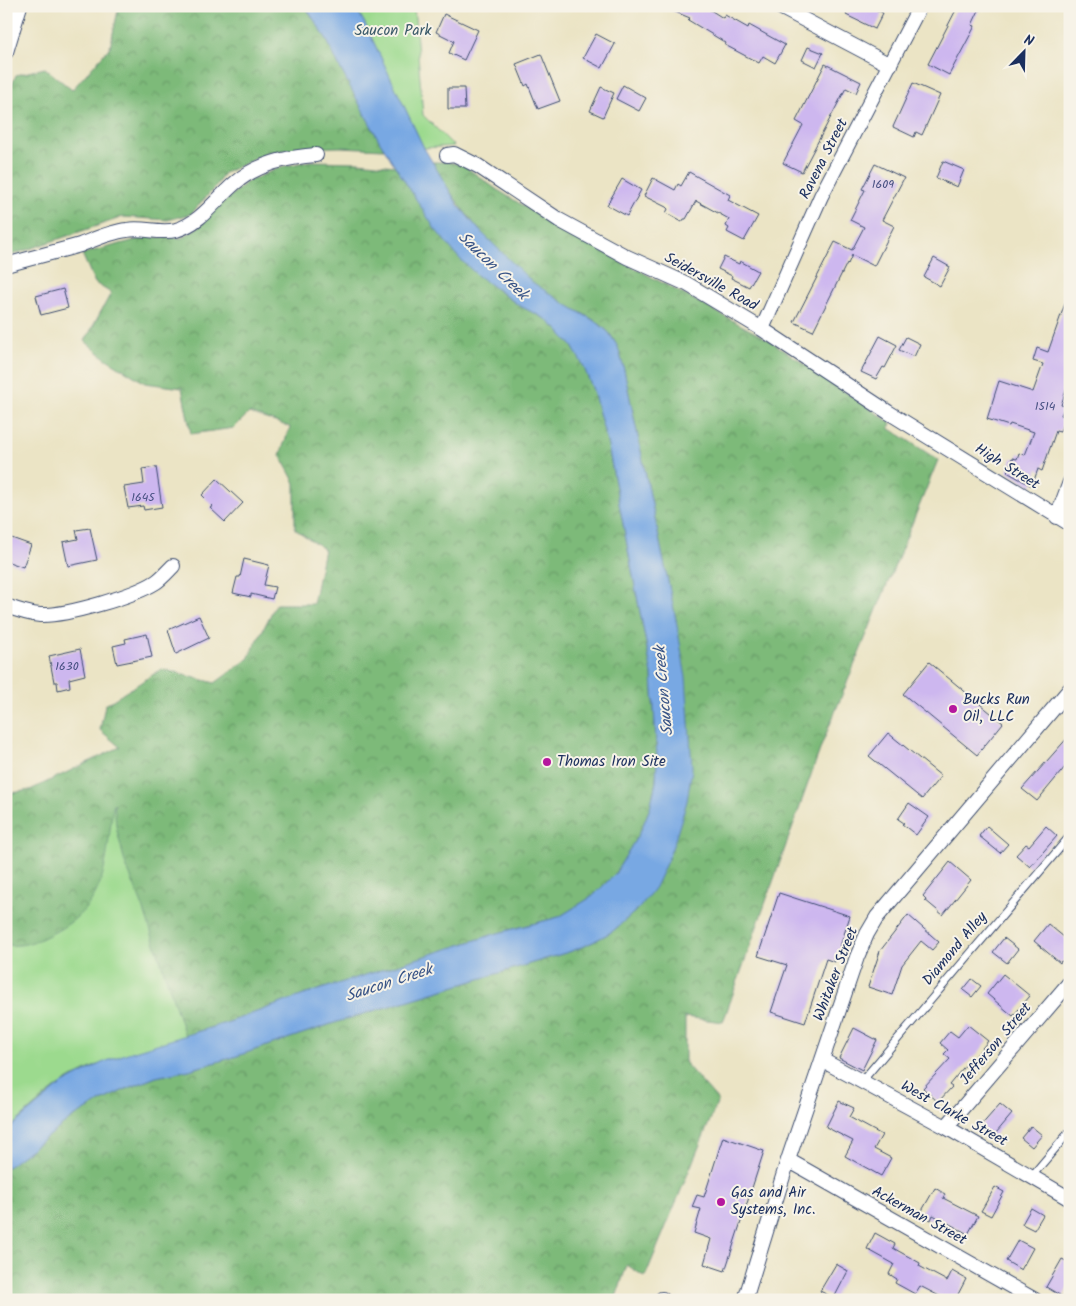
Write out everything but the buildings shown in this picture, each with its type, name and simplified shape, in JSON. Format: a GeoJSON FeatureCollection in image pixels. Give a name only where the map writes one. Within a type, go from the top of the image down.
{"type":"FeatureCollection","features":[{"type":"Feature","properties":{"kind":"street"},"geometry":{"type":"LineString","coordinates":[[6,52],[20,6]]}},
{"type":"Feature","properties":{"kind":"street"},"geometry":{"type":"LineString","coordinates":[[778,6],[890,65]]}},
{"type":"Feature","properties":{"kind":"street","name":"Ravena Street"},"geometry":{"type":"LineString","coordinates":[[762,329],[822,196],[920,6]]}},
{"type":"Feature","properties":{"kind":"street","name":"Seidersville Road"},"geometry":{"type":"LineString","coordinates":[[447,155],[454,154],[478,166],[559,220],[627,257],[687,284],[762,329],[953,452]]}},
{"type":"Feature","properties":{"kind":"street"},"geometry":{"type":"LineString","coordinates":[[6,265],[130,229],[147,231],[175,230],[196,220],[236,182],[255,170],[296,156],[316,155]]}},
{"type":"Feature","properties":{"kind":"street","name":"High Street"},"geometry":{"type":"LineString","coordinates":[[953,452],[1070,524]]}},
{"type":"Feature","properties":{"kind":"street"},"geometry":{"type":"LineString","coordinates":[[1057,517],[1070,482]]}},
{"type":"Feature","properties":{"kind":"street"},"geometry":{"type":"LineString","coordinates":[[6,606],[26,613],[41,615],[73,611],[141,590],[157,581],[173,566]]}},
{"type":"Feature","properties":{"kind":"street","name":"Whitaker Street"},"geometry":{"type":"LineString","coordinates":[[745,1300],[788,1160],[857,957],[867,934],[877,917],[1070,689]]}},
{"type":"Feature","properties":{"kind":"street","name":"Jefferson Street"},"geometry":{"type":"LineString","coordinates":[[946,1127],[1070,982]]}},
{"type":"Feature","properties":{"kind":"street","name":"West Clarke Street"},"geometry":{"type":"LineString","coordinates":[[822,1060],[946,1127],[1070,1199]]}},
{"type":"Feature","properties":{"kind":"street","name":"Ackerman Street"},"geometry":{"type":"LineString","coordinates":[[788,1160],[1035,1300]]}},
{"type":"Feature","properties":{"kind":"lane","name":"Diamond Alley"},"geometry":{"type":"LineString","coordinates":[[862,1081],[1070,836]]}},
{"type":"Feature","properties":{"kind":"lane"},"geometry":{"type":"LineString","coordinates":[[1031,1177],[1070,1130]]}},
{"type":"Feature","properties":{"kind":"green space"},"geometry":{"type":"Polygon","coordinates":[[[119,6],[305,6],[326,38],[384,149],[302,148],[270,152],[224,173],[216,186],[191,214],[168,220],[123,217],[6,257],[6,99],[16,75],[45,68],[72,90],[110,47],[119,6]]]}},
{"type":"Feature","properties":{"kind":"green space","name":"Saucon Park"},"geometry":{"type":"Polygon","coordinates":[[[355,6],[414,6],[423,115],[454,146],[424,148],[355,6]]]}},
{"type":"Feature","properties":{"kind":"green space"},"geometry":{"type":"Polygon","coordinates":[[[310,161],[358,162],[395,166],[459,258],[497,290],[520,306],[546,319],[572,346],[583,364],[593,390],[608,446],[652,674],[657,757],[656,782],[650,808],[641,830],[615,874],[593,896],[559,917],[498,933],[315,991],[229,1022],[128,1053],[61,1085],[6,1131],[6,794],[30,790],[120,747],[100,730],[105,705],[162,669],[215,683],[248,659],[276,604],[313,604],[324,549],[295,529],[295,483],[280,455],[290,427],[249,413],[234,428],[191,434],[182,388],[145,383],[105,358],[85,341],[111,293],[95,283],[82,254],[147,237],[182,238],[201,225],[221,204],[247,182],[281,167],[310,161]]]}},
{"type":"Feature","properties":{"kind":"green space"},"geometry":{"type":"Polygon","coordinates":[[[432,162],[463,165],[496,189],[558,227],[769,340],[891,423],[889,428],[938,460],[822,744],[723,1022],[685,1017],[685,1063],[718,1101],[645,1277],[627,1265],[615,1300],[6,1300],[6,1168],[72,1118],[101,1101],[156,1077],[234,1057],[340,1021],[572,951],[613,931],[640,907],[676,620],[622,361],[615,342],[606,329],[596,321],[535,285],[502,255],[464,211],[432,162]]]}},
{"type":"Feature","properties":{"kind":"green space"},"geometry":{"type":"Polygon","coordinates":[[[114,803],[116,826],[125,863],[143,907],[185,1036],[120,1056],[89,1069],[45,1096],[6,1131],[6,945],[31,943],[42,939],[72,921],[86,908],[96,893],[102,877],[114,803]]]}},
{"type":"Feature","properties":{"kind":"water","name":"Saucon Creek"},"geometry":{"type":"Polygon","coordinates":[[[305,6],[355,6],[424,148],[458,205],[479,230],[532,282],[598,323],[609,333],[618,347],[676,620],[686,678],[692,768],[687,801],[668,859],[655,887],[640,907],[613,931],[593,942],[572,951],[340,1021],[234,1057],[156,1077],[101,1101],[72,1118],[6,1168],[6,1131],[61,1085],[102,1063],[128,1053],[229,1022],[315,991],[498,933],[559,917],[593,896],[615,874],[641,830],[650,808],[656,782],[657,757],[652,674],[608,446],[593,390],[583,365],[572,346],[546,319],[520,306],[477,275],[459,258],[435,229],[380,142],[326,38],[305,6]]]}},
{"type":"Feature","properties":{"kind":"place","name":"Bucks Run Oil, LLC"},"geometry":{"type":"Point","coordinates":[953,709]}},
{"type":"Feature","properties":{"kind":"place","name":"Thomas Iron Site"},"geometry":{"type":"Point","coordinates":[547,762]}},
{"type":"Feature","properties":{"kind":"place","name":"Gas and Air Systems, Inc."},"geometry":{"type":"Point","coordinates":[721,1202]}}]}
